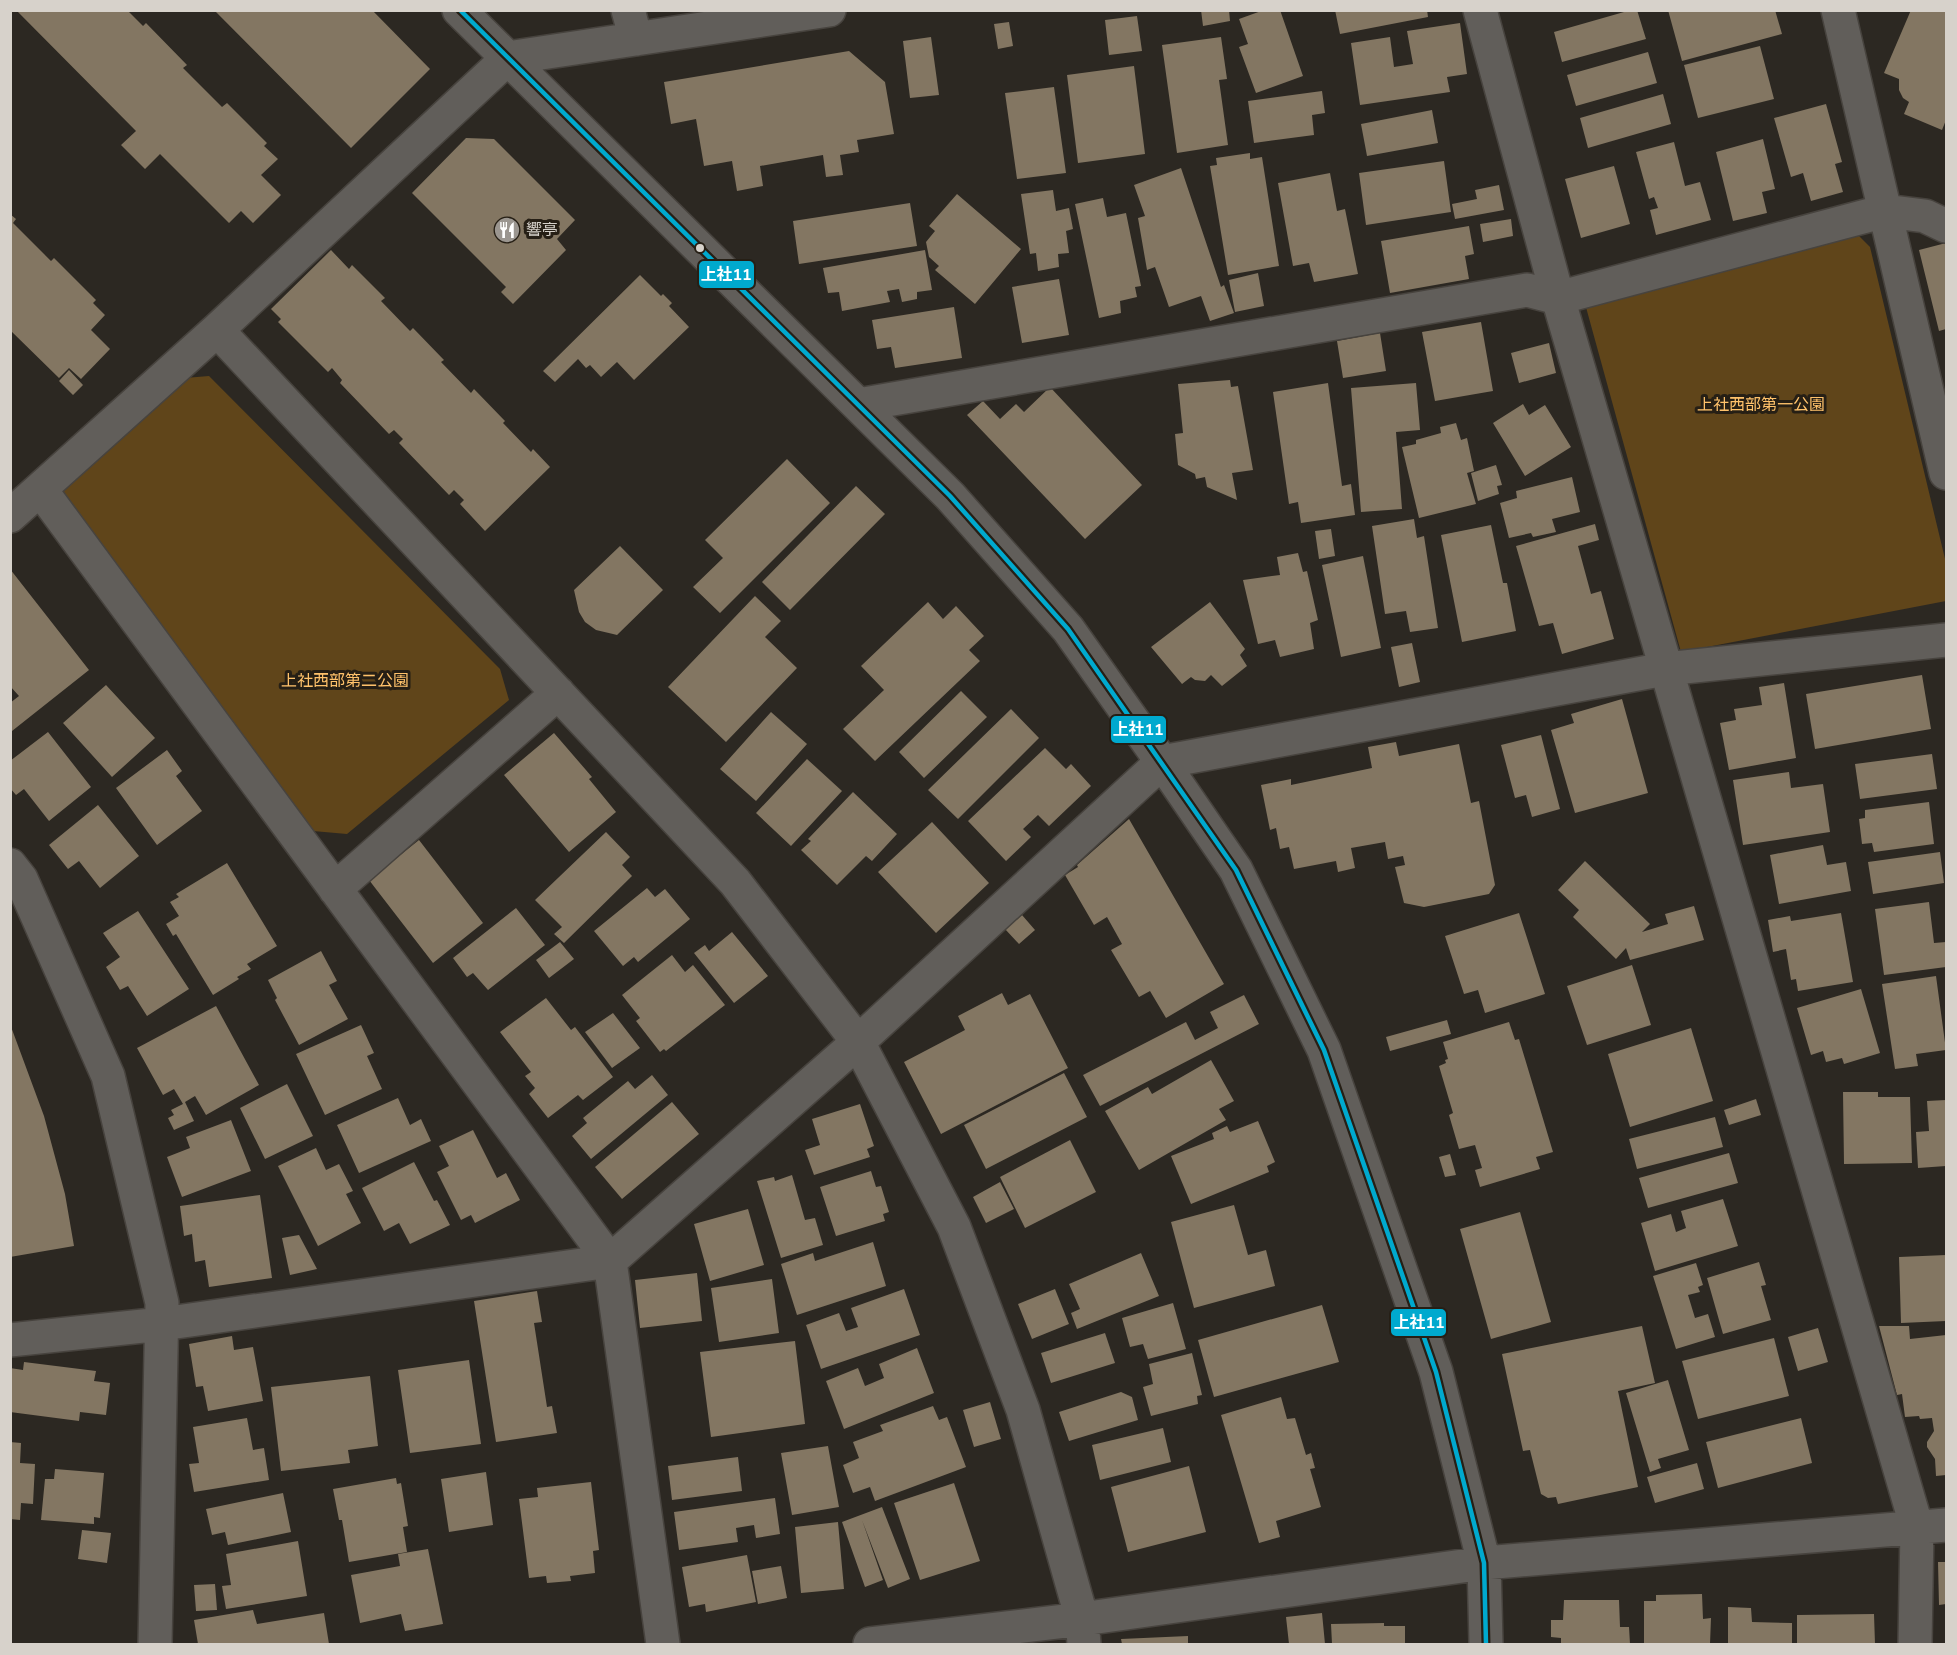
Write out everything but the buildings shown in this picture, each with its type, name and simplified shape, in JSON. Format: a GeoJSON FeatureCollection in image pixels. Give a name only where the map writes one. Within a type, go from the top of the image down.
{"type":"FeatureCollection","features":[{"type":"Feature","properties":{"kind":"street"},"geometry":{"type":"LineString","coordinates":[[459,10],[950,496],[1068,629],[1236,870],[1324,1050],[1436,1372],[1484,1563],[1486,1644]]}},
{"type":"Feature","properties":{"kind":"street"},"geometry":{"type":"LineString","coordinates":[[10,516],[217,330],[507,58],[632,25],[830,10]]}},
{"type":"Feature","properties":{"kind":"street"},"geometry":{"type":"LineString","coordinates":[[1480,10],[1558,298],[1665,669],[1932,1526],[1915,1644]]}},
{"type":"Feature","properties":{"kind":"street"},"geometry":{"type":"LineString","coordinates":[[1838,10],[1947,473]]}},
{"type":"Feature","properties":{"kind":"street"},"geometry":{"type":"LineString","coordinates":[[858,405],[1527,290],[1558,298],[1885,211],[1925,216],[1947,226]]}},
{"type":"Feature","properties":{"kind":"street"},"geometry":{"type":"LineString","coordinates":[[217,330],[735,882],[858,1042],[954,1227],[1023,1410],[1083,1632]]}},
{"type":"Feature","properties":{"kind":"street"},"geometry":{"type":"LineString","coordinates":[[40,489],[610,1261],[663,1644]]}},
{"type":"Feature","properties":{"kind":"street"},"geometry":{"type":"LineString","coordinates":[[10,1340],[162,1324],[610,1261],[858,1042],[1162,762],[1665,669],[1947,640]]}},
{"type":"Feature","properties":{"kind":"street"},"geometry":{"type":"LineString","coordinates":[[334,889],[558,693]]}},
{"type":"Feature","properties":{"kind":"street"},"geometry":{"type":"LineString","coordinates":[[10,865],[21,879],[108,1076],[162,1303],[155,1644]]}},
{"type":"Feature","properties":{"kind":"street"},"geometry":{"type":"LineString","coordinates":[[870,1644],[1083,1632],[1484,1563],[1932,1526]]}},
{"type":"Feature","properties":{"kind":"green space","name":"上社西部第一公園"},"geometry":{"type":"Polygon","coordinates":[[[1854,231],[1870,247],[1946,563],[1946,601],[1681,652],[1584,300],[1854,231]]]}},
{"type":"Feature","properties":{"kind":"green space","name":"上社西部第二公園"},"geometry":{"type":"Polygon","coordinates":[[[209,376],[500,669],[509,700],[347,834],[313,831],[61,508],[62,488],[185,378],[209,376]]]}},
{"type":"Feature","properties":{"kind":"transit line","name":"上社11"},"geometry":{"type":"LineString","coordinates":[[460,10],[950,496],[1068,629],[1236,870],[1324,1050],[1436,1372],[1484,1563],[1486,1644]]}},
{"type":"Feature","properties":{"kind":"place","name":"響亭"},"geometry":{"type":"Point","coordinates":[507,230]}}]}
